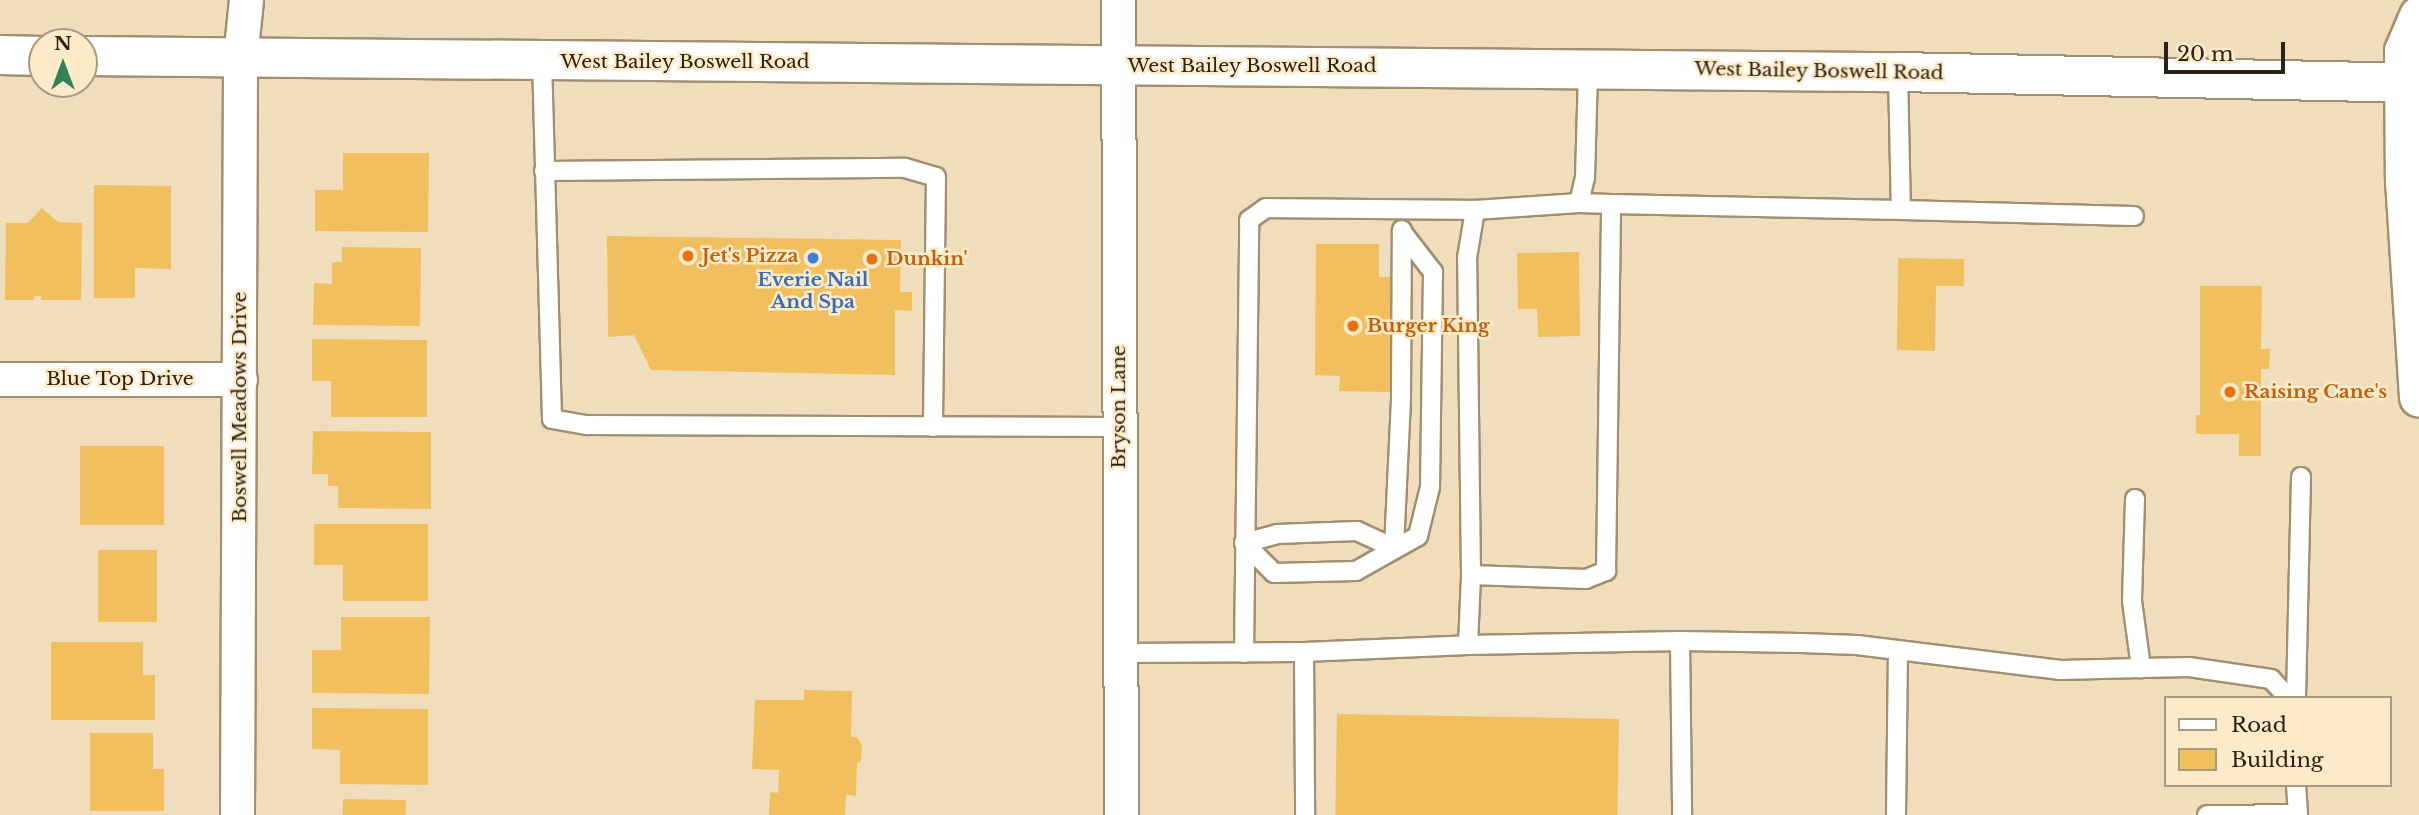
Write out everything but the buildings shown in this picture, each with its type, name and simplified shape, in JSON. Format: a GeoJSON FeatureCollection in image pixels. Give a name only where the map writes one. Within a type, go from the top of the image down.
{"type":"FeatureCollection","features":[{"type":"Feature","properties":{"kind":"main road"},"geometry":{"type":"LineString","coordinates":[[2419,16],[2404,51],[2411,83],[2405,181],[2419,398]]}},
{"type":"Feature","properties":{"kind":"main road"},"geometry":{"type":"LineString","coordinates":[[0,55],[28,56]]}},
{"type":"Feature","properties":{"kind":"main road","name":"West Bailey Boswell Road"},"geometry":{"type":"LineString","coordinates":[[98,56],[1898,72],[2411,83]]}},
{"type":"Feature","properties":{"kind":"street","name":"Boswell Meadows Drive"},"geometry":{"type":"LineString","coordinates":[[237,815],[240,58],[246,0]]}},
{"type":"Feature","properties":{"kind":"street","name":"Bryson Lane"},"geometry":{"type":"LineString","coordinates":[[1118,0],[1121,815]]}},
{"type":"Feature","properties":{"kind":"street","name":"Blue Top Drive"},"geometry":{"type":"LineString","coordinates":[[0,379],[240,379]]}},
{"type":"Feature","properties":{"kind":"lane"},"geometry":{"type":"LineString","coordinates":[[542,60],[552,419],[587,425],[1118,428]]}},
{"type":"Feature","properties":{"kind":"lane"},"geometry":{"type":"LineString","coordinates":[[1579,203],[1586,178],[1588,69]]}},
{"type":"Feature","properties":{"kind":"lane"},"geometry":{"type":"LineString","coordinates":[[1898,72],[1901,210]]}},
{"type":"Feature","properties":{"kind":"lane"},"geometry":{"type":"LineString","coordinates":[[544,171],[905,168],[936,177],[933,427]]}},
{"type":"Feature","properties":{"kind":"lane"},"geometry":{"type":"LineString","coordinates":[[1244,653],[1249,220],[1266,208],[1475,210],[1579,203],[2134,216]]}},
{"type":"Feature","properties":{"kind":"lane"},"geometry":{"type":"LineString","coordinates":[[1471,575],[1586,579],[1606,570],[1611,204]]}},
{"type":"Feature","properties":{"kind":"lane"},"geometry":{"type":"LineString","coordinates":[[1394,548],[1401,399],[1402,210]]}},
{"type":"Feature","properties":{"kind":"lane"},"geometry":{"type":"LineString","coordinates":[[1468,645],[1471,575],[1467,258],[1475,210]]}},
{"type":"Feature","properties":{"kind":"lane"},"geometry":{"type":"LineString","coordinates":[[1244,543],[1274,573],[1356,570],[1418,536],[1430,487],[1433,272],[1402,232]]}},
{"type":"Feature","properties":{"kind":"lane"},"geometry":{"type":"LineString","coordinates":[[2296,696],[2301,477]]}},
{"type":"Feature","properties":{"kind":"lane"},"geometry":{"type":"LineString","coordinates":[[2135,499],[2132,601],[2141,668]]}},
{"type":"Feature","properties":{"kind":"lane"},"geometry":{"type":"LineString","coordinates":[[1244,543],[1277,534],[1357,531],[1394,548]]}},
{"type":"Feature","properties":{"kind":"lane"},"geometry":{"type":"LineString","coordinates":[[1121,653],[1304,652],[1468,645],[1680,641],[1857,645],[2060,670],[2189,667],[2271,679],[2287,696]]}},
{"type":"Feature","properties":{"kind":"lane"},"geometry":{"type":"LineString","coordinates":[[1680,641],[1682,815]]}},
{"type":"Feature","properties":{"kind":"lane"},"geometry":{"type":"LineString","coordinates":[[1896,815],[1898,651]]}},
{"type":"Feature","properties":{"kind":"lane"},"geometry":{"type":"LineString","coordinates":[[1304,652],[1305,815]]}},
{"type":"Feature","properties":{"kind":"lane"},"geometry":{"type":"LineString","coordinates":[[2207,815],[2298,814],[2297,787]]}},
{"type":"Feature","properties":{"kind":"place","name":"Jet's Pizza"},"geometry":{"type":"Point","coordinates":[688,256]}},
{"type":"Feature","properties":{"kind":"place","name":"Everie Nail And Spa"},"geometry":{"type":"Point","coordinates":[813,258]}},
{"type":"Feature","properties":{"kind":"place","name":"Dunkin'"},"geometry":{"type":"Point","coordinates":[872,259]}},
{"type":"Feature","properties":{"kind":"place","name":"Burger King"},"geometry":{"type":"Point","coordinates":[1353,326]}},
{"type":"Feature","properties":{"kind":"place","name":"Raising Cane's"},"geometry":{"type":"Point","coordinates":[2230,392]}}]}
